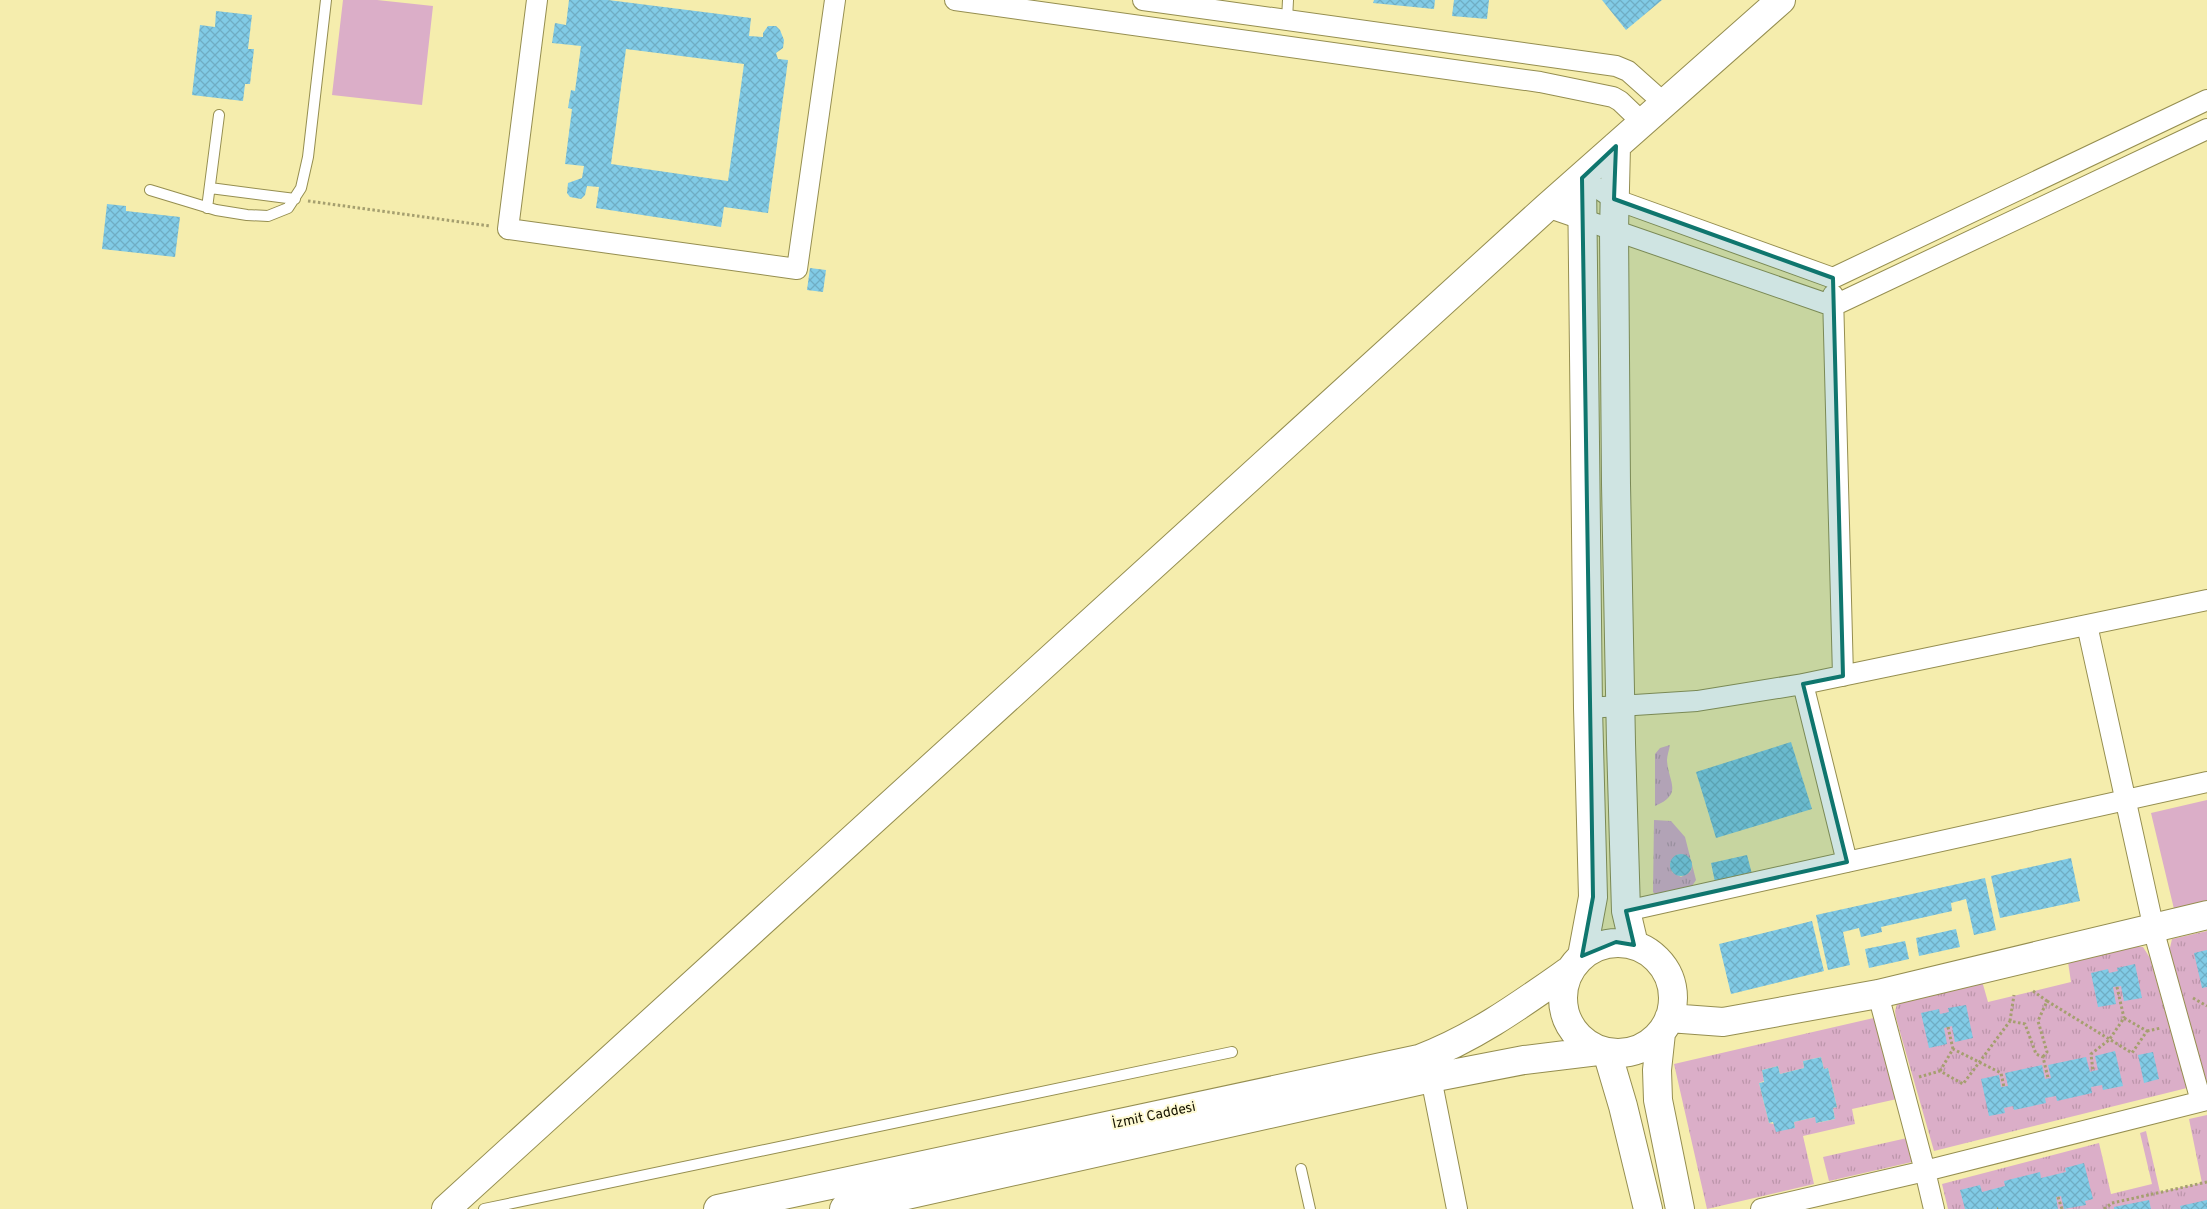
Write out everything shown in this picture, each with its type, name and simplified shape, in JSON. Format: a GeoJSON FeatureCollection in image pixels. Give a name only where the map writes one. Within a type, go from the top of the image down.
{"type":"FeatureCollection","features":[{"type":"Feature","properties":{"kind":"street"},"geometry":{"type":"LineString","coordinates":[[537,0],[508,228],[797,270],[835,0]]}},
{"type":"Feature","properties":{"kind":"street"},"geometry":{"type":"LineString","coordinates":[[955,0],[1540,82],[1613,98],[1620,101],[1643,123]]}},
{"type":"Feature","properties":{"kind":"street"},"geometry":{"type":"LineString","coordinates":[[1143,0],[1616,66],[1628,71],[1665,104]]}},
{"type":"Feature","properties":{"kind":"street"},"geometry":{"type":"LineString","coordinates":[[446,1209],[1547,207],[1782,0]]}},
{"type":"Feature","properties":{"kind":"street"},"geometry":{"type":"LineString","coordinates":[[1582,178],[1614,199],[1832,278],[2207,100]]}},
{"type":"Feature","properties":{"kind":"street"},"geometry":{"type":"LineString","coordinates":[[1547,207],[1833,306],[2207,129]]}},
{"type":"Feature","properties":{"kind":"street"},"geometry":{"type":"LineString","coordinates":[[1616,146],[1614,199],[1616,494],[1626,910],[1634,945]]}},
{"type":"Feature","properties":{"kind":"street"},"geometry":{"type":"LineString","coordinates":[[1582,178],[1588,708],[1593,897],[1576,963],[1564,985],[1563,1001],[1566,1017],[1574,1032],[1602,1052],[1623,1106],[1648,1209]]}},
{"type":"Feature","properties":{"kind":"street"},"geometry":{"type":"LineString","coordinates":[[1832,278],[1843,676]]}},
{"type":"Feature","properties":{"kind":"street"},"geometry":{"type":"LineString","coordinates":[[1588,708],[1697,701],[1803,684],[2207,600]]}},
{"type":"Feature","properties":{"kind":"street"},"geometry":{"type":"LineString","coordinates":[[1761,1209],[1926,1171],[2204,1100],[2153,928],[2124,802],[2087,625]]}},
{"type":"Feature","properties":{"kind":"street"},"geometry":{"type":"LineString","coordinates":[[1803,684],[1847,862]]}},
{"type":"Feature","properties":{"kind":"street"},"geometry":{"type":"LineString","coordinates":[[1626,910],[2124,802],[2207,782]]}},
{"type":"Feature","properties":{"kind":"street"},"geometry":{"type":"LineString","coordinates":[[1680,1209],[1658,1100],[1656,1070],[1665,1025],[1723,1022],[1878,994],[2207,915]]}},
{"type":"Feature","properties":{"kind":"street","name":"İzmit Caddesi"},"geometry":{"type":"LineString","coordinates":[[718,1209],[1419,1058],[1468,1037],[1518,1006],[1598,946],[1616,942],[1634,945],[1650,953],[1663,966],[1671,982],[1673,1000],[1665,1025],[1649,1044],[1634,1051],[1602,1052],[1524,1060],[1431,1078],[852,1208]]}},
{"type":"Feature","properties":{"kind":"street"},"geometry":{"type":"LineString","coordinates":[[1878,994],[1926,1171],[1934,1209]]}},
{"type":"Feature","properties":{"kind":"street"},"geometry":{"type":"LineString","coordinates":[[1431,1078],[1457,1209]]}},
{"type":"Feature","properties":{"kind":"street"},"geometry":{"type":"LineString","coordinates":[[466,1209],[538,1124]]}},
{"type":"Feature","properties":{"kind":"lane"},"geometry":{"type":"LineString","coordinates":[[150,190],[207,208],[247,215],[268,216],[288,208],[301,188],[308,158],[326,0]]}},
{"type":"Feature","properties":{"kind":"lane"},"geometry":{"type":"LineString","coordinates":[[1287,20],[1288,0]]}},
{"type":"Feature","properties":{"kind":"lane"},"geometry":{"type":"LineString","coordinates":[[207,208],[218,115]]}},
{"type":"Feature","properties":{"kind":"lane"},"geometry":{"type":"LineString","coordinates":[[210,188],[295,199]]}},
{"type":"Feature","properties":{"kind":"lane"},"geometry":{"type":"LineString","coordinates":[[484,1209],[1232,1052]]}},
{"type":"Feature","properties":{"kind":"lane"},"geometry":{"type":"LineString","coordinates":[[1301,1168],[1310,1209]]}},
{"type":"Feature","properties":{"kind":"path"},"geometry":{"type":"LineString","coordinates":[[295,199],[508,228]]}},
{"type":"Feature","properties":{"kind":"path"},"geometry":{"type":"LineString","coordinates":[[2094,1071],[2091,1054],[2109,1040],[2124,1018],[2117,986]]}},
{"type":"Feature","properties":{"kind":"path"},"geometry":{"type":"LineString","coordinates":[[2033,991],[2047,1002],[2132,1053],[2147,1031]]}},
{"type":"Feature","properties":{"kind":"path"},"geometry":{"type":"LineString","coordinates":[[1913,1078],[1940,1071],[1963,1084],[2010,1021],[2014,995]]}},
{"type":"Feature","properties":{"kind":"path"},"geometry":{"type":"LineString","coordinates":[[2042,1057],[2047,1052],[2038,1021],[2047,1002]]}},
{"type":"Feature","properties":{"kind":"path"},"geometry":{"type":"LineString","coordinates":[[2124,1018],[2147,1031],[2169,1027]]}},
{"type":"Feature","properties":{"kind":"path"},"geometry":{"type":"LineString","coordinates":[[2010,1021],[2025,1024],[2036,1054],[2042,1057],[2048,1078]]}},
{"type":"Feature","properties":{"kind":"path"},"geometry":{"type":"LineString","coordinates":[[1940,1071],[1953,1049],[1948,1027]]}},
{"type":"Feature","properties":{"kind":"path"},"geometry":{"type":"LineString","coordinates":[[1953,1049],[1978,1064],[2001,1074],[2004,1086]]}},
{"type":"Feature","properties":{"kind":"path"},"geometry":{"type":"LineString","coordinates":[[2104,1209],[2112,1202],[2207,1182]]}},
{"type":"Feature","properties":{"kind":"path"},"geometry":{"type":"LineString","coordinates":[[2058,1197],[2062,1209]]}},
{"type":"Feature","properties":{"kind":"highlighted area"},"geometry":{"type":"Polygon","coordinates":[[[1616,146],[1614,199],[1833,278],[1843,676],[1803,684],[1847,862],[1626,911],[1634,945],[1616,942],[1582,956],[1593,897],[1582,178],[1616,146]]]}},
{"type":"Feature","properties":{"kind":"green space"},"geometry":{"type":"Polygon","coordinates":[[[343,0],[377,0],[433,6],[422,105],[332,95],[343,0]]]}},
{"type":"Feature","properties":{"kind":"green space"},"geometry":{"type":"Polygon","coordinates":[[[1670,745],[1667,760],[1672,792],[1669,797],[1655,806],[1655,754],[1660,748],[1670,745]]]}},
{"type":"Feature","properties":{"kind":"green space"},"geometry":{"type":"Polygon","coordinates":[[[2207,800],[2207,902],[2174,909],[2151,813],[2207,800]]]}},
{"type":"Feature","properties":{"kind":"green space"},"geometry":{"type":"Polygon","coordinates":[[[1654,820],[1671,821],[1685,837],[1696,880],[1688,892],[1659,898],[1653,892],[1654,820]],[[1681,854],[1676,855],[1670,863],[1672,872],[1681,877],[1690,872],[1692,868],[1690,858],[1681,854]]]}},
{"type":"Feature","properties":{"kind":"green space"},"geometry":{"type":"Polygon","coordinates":[[[2207,931],[2206,1083],[2169,952],[2172,939],[2207,931]]]}},
{"type":"Feature","properties":{"kind":"green space"},"geometry":{"type":"Polygon","coordinates":[[[2134,946],[2143,947],[2150,958],[2187,1088],[1934,1151],[1896,1018],[1895,1011],[1898,1001],[1982,981],[1988,1002],[2071,982],[2068,962],[2134,946]]]}},
{"type":"Feature","properties":{"kind":"green space"},"geometry":{"type":"Polygon","coordinates":[[[1878,1017],[1897,1099],[1852,1109],[1855,1124],[1803,1136],[1814,1184],[1707,1209],[1674,1064],[1878,1017]],[[1821,1057],[1803,1061],[1804,1068],[1780,1074],[1778,1066],[1762,1070],[1764,1081],[1759,1083],[1769,1123],[1795,1128],[1794,1122],[1815,1117],[1817,1123],[1835,1119],[1833,1108],[1837,1107],[1828,1068],[1824,1069],[1821,1057]]]}},
{"type":"Feature","properties":{"kind":"green space"},"geometry":{"type":"Polygon","coordinates":[[[2207,1115],[2207,1209],[1948,1209],[1942,1184],[2099,1143],[2111,1194],[2152,1184],[2140,1133],[2146,1131],[2160,1192],[2202,1183],[2189,1119],[2207,1115]]]}},
{"type":"Feature","properties":{"kind":"green space"},"geometry":{"type":"Polygon","coordinates":[[[1907,1138],[1912,1162],[1829,1181],[1823,1157],[1907,1138]]]}},
{"type":"Feature","properties":{"kind":"building"},"geometry":{"type":"Polygon","coordinates":[[[569,0],[608,0],[751,18],[749,36],[763,37],[763,33],[768,26],[776,26],[784,40],[783,48],[776,53],[778,59],[788,60],[768,213],[724,207],[721,227],[596,208],[599,187],[587,186],[585,195],[581,199],[570,197],[567,193],[568,183],[582,178],[584,166],[565,164],[572,109],[568,108],[571,90],[575,91],[581,46],[552,43],[555,23],[566,25],[569,0]],[[626,49],[611,164],[728,181],[744,64],[626,49]]]}},
{"type":"Feature","properties":{"kind":"building"},"geometry":{"type":"Polygon","coordinates":[[[1374,0],[1435,0],[1434,9],[1373,3],[1374,0]]]}},
{"type":"Feature","properties":{"kind":"building"},"geometry":{"type":"Polygon","coordinates":[[[1454,0],[1489,0],[1487,19],[1452,16],[1454,0]]]}},
{"type":"Feature","properties":{"kind":"building"},"geometry":{"type":"Polygon","coordinates":[[[1602,0],[1662,0],[1626,30],[1602,0]]]}},
{"type":"Feature","properties":{"kind":"building"},"geometry":{"type":"Polygon","coordinates":[[[216,11],[252,15],[248,49],[254,49],[250,84],[245,84],[243,101],[192,95],[200,25],[215,27],[216,11]]]}},
{"type":"Feature","properties":{"kind":"building"},"geometry":{"type":"Polygon","coordinates":[[[107,204],[126,206],[126,211],[180,217],[175,257],[102,249],[107,204]]]}},
{"type":"Feature","properties":{"kind":"building"},"geometry":{"type":"Polygon","coordinates":[[[810,268],[826,270],[823,292],[807,290],[810,268]]]}},
{"type":"Feature","properties":{"kind":"building"},"geometry":{"type":"Polygon","coordinates":[[[1791,742],[1812,809],[1716,838],[1696,772],[1791,742]]]}},
{"type":"Feature","properties":{"kind":"building"},"geometry":{"type":"Polygon","coordinates":[[[1681,854],[1689,857],[1692,865],[1689,873],[1681,876],[1673,873],[1670,865],[1673,857],[1681,854]]]}},
{"type":"Feature","properties":{"kind":"building"},"geometry":{"type":"Polygon","coordinates":[[[1747,855],[1752,874],[1715,882],[1711,863],[1747,855]]]}},
{"type":"Feature","properties":{"kind":"building"},"geometry":{"type":"Polygon","coordinates":[[[2071,858],[2080,901],[2000,918],[1991,876],[2071,858]]]}},
{"type":"Feature","properties":{"kind":"building"},"geometry":{"type":"Polygon","coordinates":[[[1985,878],[1996,930],[1974,935],[1966,899],[1951,903],[1952,911],[1881,927],[1882,932],[1861,937],[1859,928],[1843,932],[1850,965],[1828,970],[1816,915],[1985,878]]]}},
{"type":"Feature","properties":{"kind":"building"},"geometry":{"type":"Polygon","coordinates":[[[1812,921],[1824,971],[1731,994],[1719,944],[1812,921]]]}},
{"type":"Feature","properties":{"kind":"building"},"geometry":{"type":"Polygon","coordinates":[[[1956,929],[1960,947],[1919,956],[1916,938],[1956,929]]]}},
{"type":"Feature","properties":{"kind":"building"},"geometry":{"type":"Polygon","coordinates":[[[1905,941],[1909,959],[1869,968],[1865,949],[1905,941]]]}},
{"type":"Feature","properties":{"kind":"building"},"geometry":{"type":"Polygon","coordinates":[[[2207,950],[2207,987],[2202,988],[2194,953],[2207,950]]]}},
{"type":"Feature","properties":{"kind":"building"},"geometry":{"type":"Polygon","coordinates":[[[2135,964],[2142,998],[2124,1001],[2121,986],[2113,987],[2116,1004],[2098,1007],[2091,973],[2108,969],[2109,973],[2118,971],[2117,968],[2135,964]]]}},
{"type":"Feature","properties":{"kind":"building"},"geometry":{"type":"Polygon","coordinates":[[[1966,1005],[1973,1038],[1955,1042],[1952,1026],[1944,1028],[1947,1044],[1929,1048],[1921,1013],[1939,1009],[1940,1014],[1949,1012],[1948,1008],[1966,1005]]]}},
{"type":"Feature","properties":{"kind":"building"},"geometry":{"type":"Polygon","coordinates":[[[2115,1051],[2123,1086],[2103,1090],[2102,1085],[2091,1087],[2092,1093],[2057,1101],[2056,1096],[2045,1098],[2046,1103],[2014,1110],[2013,1106],[2004,1108],[2005,1113],[1989,1116],[1981,1079],[1999,1075],[2001,1087],[2008,1086],[2005,1073],[2042,1065],[2045,1079],[2051,1078],[2048,1065],[2086,1057],[2090,1072],[2098,1070],[2095,1056],[2115,1051]]]}},
{"type":"Feature","properties":{"kind":"building"},"geometry":{"type":"Polygon","coordinates":[[[2153,1052],[2159,1079],[2144,1083],[2138,1055],[2153,1052]]]}},
{"type":"Feature","properties":{"kind":"building"},"geometry":{"type":"Polygon","coordinates":[[[1821,1057],[1824,1069],[1828,1068],[1837,1107],[1833,1108],[1835,1119],[1816,1123],[1815,1117],[1794,1122],[1795,1128],[1776,1132],[1773,1122],[1769,1123],[1759,1083],[1764,1082],[1762,1070],[1778,1066],[1780,1074],[1804,1068],[1803,1061],[1821,1057]]]}},
{"type":"Feature","properties":{"kind":"building"},"geometry":{"type":"Polygon","coordinates":[[[2084,1163],[2093,1199],[2085,1201],[2086,1205],[2064,1209],[2061,1196],[2056,1197],[2058,1209],[1965,1209],[1960,1190],[1980,1185],[1982,1192],[2005,1186],[2004,1181],[2040,1172],[2041,1178],[2066,1172],[2065,1168],[2084,1163]]]}},
{"type":"Feature","properties":{"kind":"building"},"geometry":{"type":"Polygon","coordinates":[[[2149,1200],[2151,1209],[2114,1209],[2114,1207],[2149,1200]]]}},
{"type":"Feature","properties":{"kind":"building"},"geometry":{"type":"Polygon","coordinates":[[[2207,1200],[2207,1209],[2181,1209],[2180,1206],[2207,1200]]]}}]}
